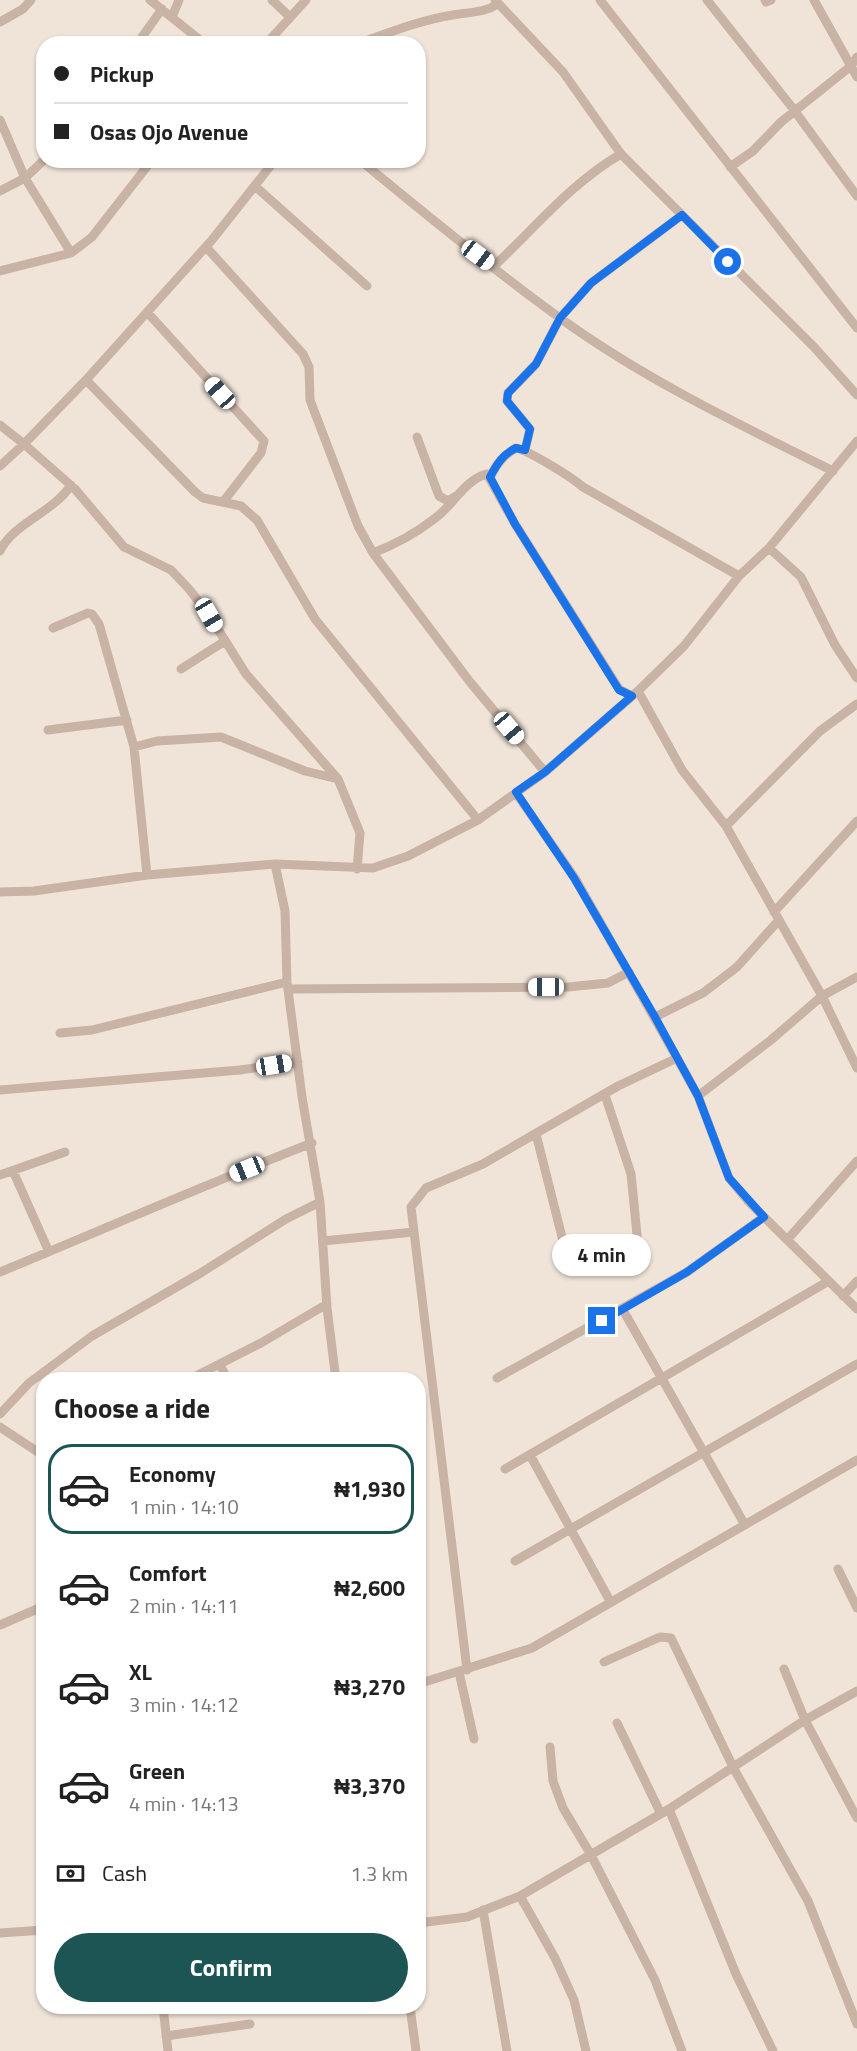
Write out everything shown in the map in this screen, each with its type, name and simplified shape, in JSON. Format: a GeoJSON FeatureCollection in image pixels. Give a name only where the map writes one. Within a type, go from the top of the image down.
{"type":"FeatureCollection","features":[{"type":"Feature","properties":{"kind":"street"},"geometry":{"type":"LineString","coordinates":[[0,22],[23,9],[31,0]]}},
{"type":"Feature","properties":{"kind":"street"},"geometry":{"type":"LineString","coordinates":[[150,0],[195,36]]}},
{"type":"Feature","properties":{"kind":"street"},"geometry":{"type":"LineString","coordinates":[[172,17],[179,0]]}},
{"type":"Feature","properties":{"kind":"street"},"geometry":{"type":"LineString","coordinates":[[272,0],[289,16]]}},
{"type":"Feature","properties":{"kind":"street"},"geometry":{"type":"LineString","coordinates":[[273,36],[306,0]]}},
{"type":"Feature","properties":{"kind":"street"},"geometry":{"type":"LineString","coordinates":[[600,0],[857,328]]}},
{"type":"Feature","properties":{"kind":"street"},"geometry":{"type":"LineString","coordinates":[[707,0],[857,196]]}},
{"type":"Feature","properties":{"kind":"street"},"geometry":{"type":"LineString","coordinates":[[765,0],[766,2],[771,0]]}},
{"type":"Feature","properties":{"kind":"street"},"geometry":{"type":"LineString","coordinates":[[814,0],[857,77]]}},
{"type":"Feature","properties":{"kind":"street"},"geometry":{"type":"LineString","coordinates":[[378,36],[400,28],[453,15],[485,10],[496,2],[562,72],[621,153],[814,347],[857,395]]}},
{"type":"Feature","properties":{"kind":"street"},"geometry":{"type":"LineString","coordinates":[[143,36],[162,9]]}},
{"type":"Feature","properties":{"kind":"street"},"geometry":{"type":"LineString","coordinates":[[730,167],[753,151],[793,112],[851,66],[857,57]]}},
{"type":"Feature","properties":{"kind":"street"},"geometry":{"type":"LineString","coordinates":[[0,120],[25,178],[71,253]]}},
{"type":"Feature","properties":{"kind":"street"},"geometry":{"type":"LineString","coordinates":[[493,267],[567,193],[598,167],[621,153]]}},
{"type":"Feature","properties":{"kind":"street"},"geometry":{"type":"LineString","coordinates":[[0,191],[25,178],[36,168]]}},
{"type":"Feature","properties":{"kind":"street"},"geometry":{"type":"LineString","coordinates":[[0,271],[71,253],[92,237],[147,168]]}},
{"type":"Feature","properties":{"kind":"street"},"geometry":{"type":"LineString","coordinates":[[0,465],[24,444],[86,380],[206,247],[269,168]]}},
{"type":"Feature","properties":{"kind":"street"},"geometry":{"type":"LineString","coordinates":[[370,168],[493,267],[560,318],[604,347],[715,411],[833,471]]}},
{"type":"Feature","properties":{"kind":"street"},"geometry":{"type":"LineString","coordinates":[[255,186],[367,286]]}},
{"type":"Feature","properties":{"kind":"street"},"geometry":{"type":"LineString","coordinates":[[525,450],[530,429],[506,397],[536,364],[560,318],[591,283],[682,215]]}},
{"type":"Feature","properties":{"kind":"street"},"geometry":{"type":"LineString","coordinates":[[206,247],[303,354],[309,367],[310,399],[358,526],[373,553],[470,682],[545,772]]}},
{"type":"Feature","properties":{"kind":"street"},"geometry":{"type":"LineString","coordinates":[[147,312],[264,441],[261,453],[223,502]]}},
{"type":"Feature","properties":{"kind":"street"},"geometry":{"type":"LineString","coordinates":[[86,380],[195,492],[203,498],[241,506],[257,520],[315,619],[478,820]]}},
{"type":"Feature","properties":{"kind":"street"},"geometry":{"type":"LineString","coordinates":[[0,425],[71,485],[124,547],[171,570],[189,589],[246,674],[338,779],[360,833],[357,869]]}},
{"type":"Feature","properties":{"kind":"street"},"geometry":{"type":"LineString","coordinates":[[417,437],[439,496],[448,501],[460,494]]}},
{"type":"Feature","properties":{"kind":"street"},"geometry":{"type":"LineString","coordinates":[[0,892],[34,891],[147,875],[275,864],[373,868],[408,856],[478,820],[545,772],[635,694],[684,646],[739,576],[769,548],[857,441]]}},
{"type":"Feature","properties":{"kind":"street"},"geometry":{"type":"LineString","coordinates":[[490,477],[499,460],[508,452],[516,448],[525,450],[568,475],[583,487],[739,576]]}},
{"type":"Feature","properties":{"kind":"street"},"geometry":{"type":"LineString","coordinates":[[373,553],[388,548],[436,519],[482,475],[487,474],[490,477],[515,524],[619,690],[635,694],[682,770],[726,826],[822,996],[857,1068]]}},
{"type":"Feature","properties":{"kind":"street"},"geometry":{"type":"LineString","coordinates":[[0,551],[8,538],[56,503],[71,485]]}},
{"type":"Feature","properties":{"kind":"street"},"geometry":{"type":"LineString","coordinates":[[769,548],[801,577],[835,645],[857,678]]}},
{"type":"Feature","properties":{"kind":"street"},"geometry":{"type":"LineString","coordinates":[[53,628],[92,614],[105,642],[134,747],[147,875]]}},
{"type":"Feature","properties":{"kind":"street"},"geometry":{"type":"LineString","coordinates":[[181,669],[225,641]]}},
{"type":"Feature","properties":{"kind":"street"},"geometry":{"type":"LineString","coordinates":[[726,826],[820,731],[857,704]]}},
{"type":"Feature","properties":{"kind":"street"},"geometry":{"type":"LineString","coordinates":[[48,730],[127,720]]}},
{"type":"Feature","properties":{"kind":"street"},"geometry":{"type":"LineString","coordinates":[[134,747],[156,741],[221,737],[305,771],[338,779]]}},
{"type":"Feature","properties":{"kind":"street"},"geometry":{"type":"LineString","coordinates":[[516,792],[574,878],[655,1017],[698,1096],[729,1178],[827,1282],[857,1309]]}},
{"type":"Feature","properties":{"kind":"street"},"geometry":{"type":"LineString","coordinates":[[774,912],[857,821]]}},
{"type":"Feature","properties":{"kind":"street"},"geometry":{"type":"LineString","coordinates":[[275,864],[285,911],[288,986],[297,1062],[320,1202],[327,1304],[335,1372]]}},
{"type":"Feature","properties":{"kind":"street"},"geometry":{"type":"LineString","coordinates":[[655,1017],[703,993],[736,967],[780,920]]}},
{"type":"Feature","properties":{"kind":"street"},"geometry":{"type":"LineString","coordinates":[[60,1033],[92,1029],[288,986],[568,987],[608,983],[629,972]]}},
{"type":"Feature","properties":{"kind":"street"},"geometry":{"type":"LineString","coordinates":[[698,1096],[771,1041],[822,996],[857,977]]}},
{"type":"Feature","properties":{"kind":"street"},"geometry":{"type":"LineString","coordinates":[[474,1739],[463,1671],[411,1207],[426,1188],[483,1164],[605,1095],[677,1058]]}},
{"type":"Feature","properties":{"kind":"street"},"geometry":{"type":"LineString","coordinates":[[0,1090],[240,1070],[297,1062]]}},
{"type":"Feature","properties":{"kind":"street"},"geometry":{"type":"LineString","coordinates":[[605,1095],[631,1174],[639,1255]]}},
{"type":"Feature","properties":{"kind":"street"},"geometry":{"type":"LineString","coordinates":[[536,1134],[563,1241]]}},
{"type":"Feature","properties":{"kind":"street"},"geometry":{"type":"LineString","coordinates":[[0,1272],[182,1194],[312,1143]]}},
{"type":"Feature","properties":{"kind":"street"},"geometry":{"type":"LineString","coordinates":[[0,1175],[65,1152]]}},
{"type":"Feature","properties":{"kind":"street"},"geometry":{"type":"LineString","coordinates":[[787,1240],[857,1161]]}},
{"type":"Feature","properties":{"kind":"street"},"geometry":{"type":"LineString","coordinates":[[13,1171],[49,1252]]}},
{"type":"Feature","properties":{"kind":"street"},"geometry":{"type":"LineString","coordinates":[[43,1372],[92,1335],[200,1274],[286,1219],[320,1202]]}},
{"type":"Feature","properties":{"kind":"street"},"geometry":{"type":"LineString","coordinates":[[497,1378],[623,1310],[687,1272],[764,1217]]}},
{"type":"Feature","properties":{"kind":"street"},"geometry":{"type":"LineString","coordinates":[[323,1241],[414,1232]]}},
{"type":"Feature","properties":{"kind":"street"},"geometry":{"type":"LineString","coordinates":[[843,1296],[857,1281]]}},
{"type":"Feature","properties":{"kind":"street"},"geometry":{"type":"LineString","coordinates":[[505,1469],[827,1282]]}},
{"type":"Feature","properties":{"kind":"street"},"geometry":{"type":"LineString","coordinates":[[205,1372],[327,1304]]}},
{"type":"Feature","properties":{"kind":"street"},"geometry":{"type":"LineString","coordinates":[[623,1310],[706,1452],[745,1525]]}},
{"type":"Feature","properties":{"kind":"street"},"geometry":{"type":"LineString","coordinates":[[515,1561],[857,1364]]}},
{"type":"Feature","properties":{"kind":"street"},"geometry":{"type":"LineString","coordinates":[[220,1365],[224,1372]]}},
{"type":"Feature","properties":{"kind":"street"},"geometry":{"type":"LineString","coordinates":[[0,1414],[36,1378]]}},
{"type":"Feature","properties":{"kind":"street"},"geometry":{"type":"LineString","coordinates":[[0,1427],[36,1451]]}},
{"type":"Feature","properties":{"kind":"street"},"geometry":{"type":"LineString","coordinates":[[530,1455],[610,1601]]}},
{"type":"Feature","properties":{"kind":"street"},"geometry":{"type":"LineString","coordinates":[[426,1682],[532,1648],[857,1460]]}},
{"type":"Feature","properties":{"kind":"street"},"geometry":{"type":"LineString","coordinates":[[838,1569],[857,1608]]}},
{"type":"Feature","properties":{"kind":"street"},"geometry":{"type":"LineString","coordinates":[[0,1624],[36,1609]]}},
{"type":"Feature","properties":{"kind":"street"},"geometry":{"type":"LineString","coordinates":[[604,1662],[660,1637],[671,1638],[734,1769],[808,1901],[857,2024]]}},
{"type":"Feature","properties":{"kind":"street"},"geometry":{"type":"LineString","coordinates":[[784,1669],[805,1720],[857,1818]]}},
{"type":"Feature","properties":{"kind":"street"},"geometry":{"type":"LineString","coordinates":[[426,1922],[467,1917],[520,1896],[734,1769],[805,1720],[857,1692]]}},
{"type":"Feature","properties":{"kind":"street"},"geometry":{"type":"LineString","coordinates":[[617,1723],[665,1810],[772,2051]]}},
{"type":"Feature","properties":{"kind":"street"},"geometry":{"type":"LineString","coordinates":[[550,1747],[553,1781],[563,1808],[591,1855],[655,1980],[682,2051]]}},
{"type":"Feature","properties":{"kind":"street"},"geometry":{"type":"LineString","coordinates":[[520,1896],[555,1958],[574,2000],[586,2051]]}},
{"type":"Feature","properties":{"kind":"street"},"geometry":{"type":"LineString","coordinates":[[483,1910],[507,2051]]}},
{"type":"Feature","properties":{"kind":"street"},"geometry":{"type":"LineString","coordinates":[[0,1933],[36,1931]]}},
{"type":"Feature","properties":{"kind":"street"},"geometry":{"type":"LineString","coordinates":[[164,2014],[168,2051]]}},
{"type":"Feature","properties":{"kind":"street"},"geometry":{"type":"LineString","coordinates":[[411,2014],[416,2051]]}},
{"type":"Feature","properties":{"kind":"street"},"geometry":{"type":"LineString","coordinates":[[580,2020],[586,2051]]}},
{"type":"Feature","properties":{"kind":"street"},"geometry":{"type":"LineString","coordinates":[[166,2036],[250,2024]]}},
{"type":"Feature","properties":{"kind":"route"},"geometry":{"type":"LineString","coordinates":[[602,1321],[687,1272],[764,1217],[729,1178],[698,1096],[655,1017],[574,878],[516,792],[545,772],[632,696],[619,690],[566,602],[515,524],[490,477],[499,460],[516,448],[525,450],[529,440],[530,429],[507,401],[508,393],[536,364],[560,318],[591,283],[682,215],[728,262]]}}]}
